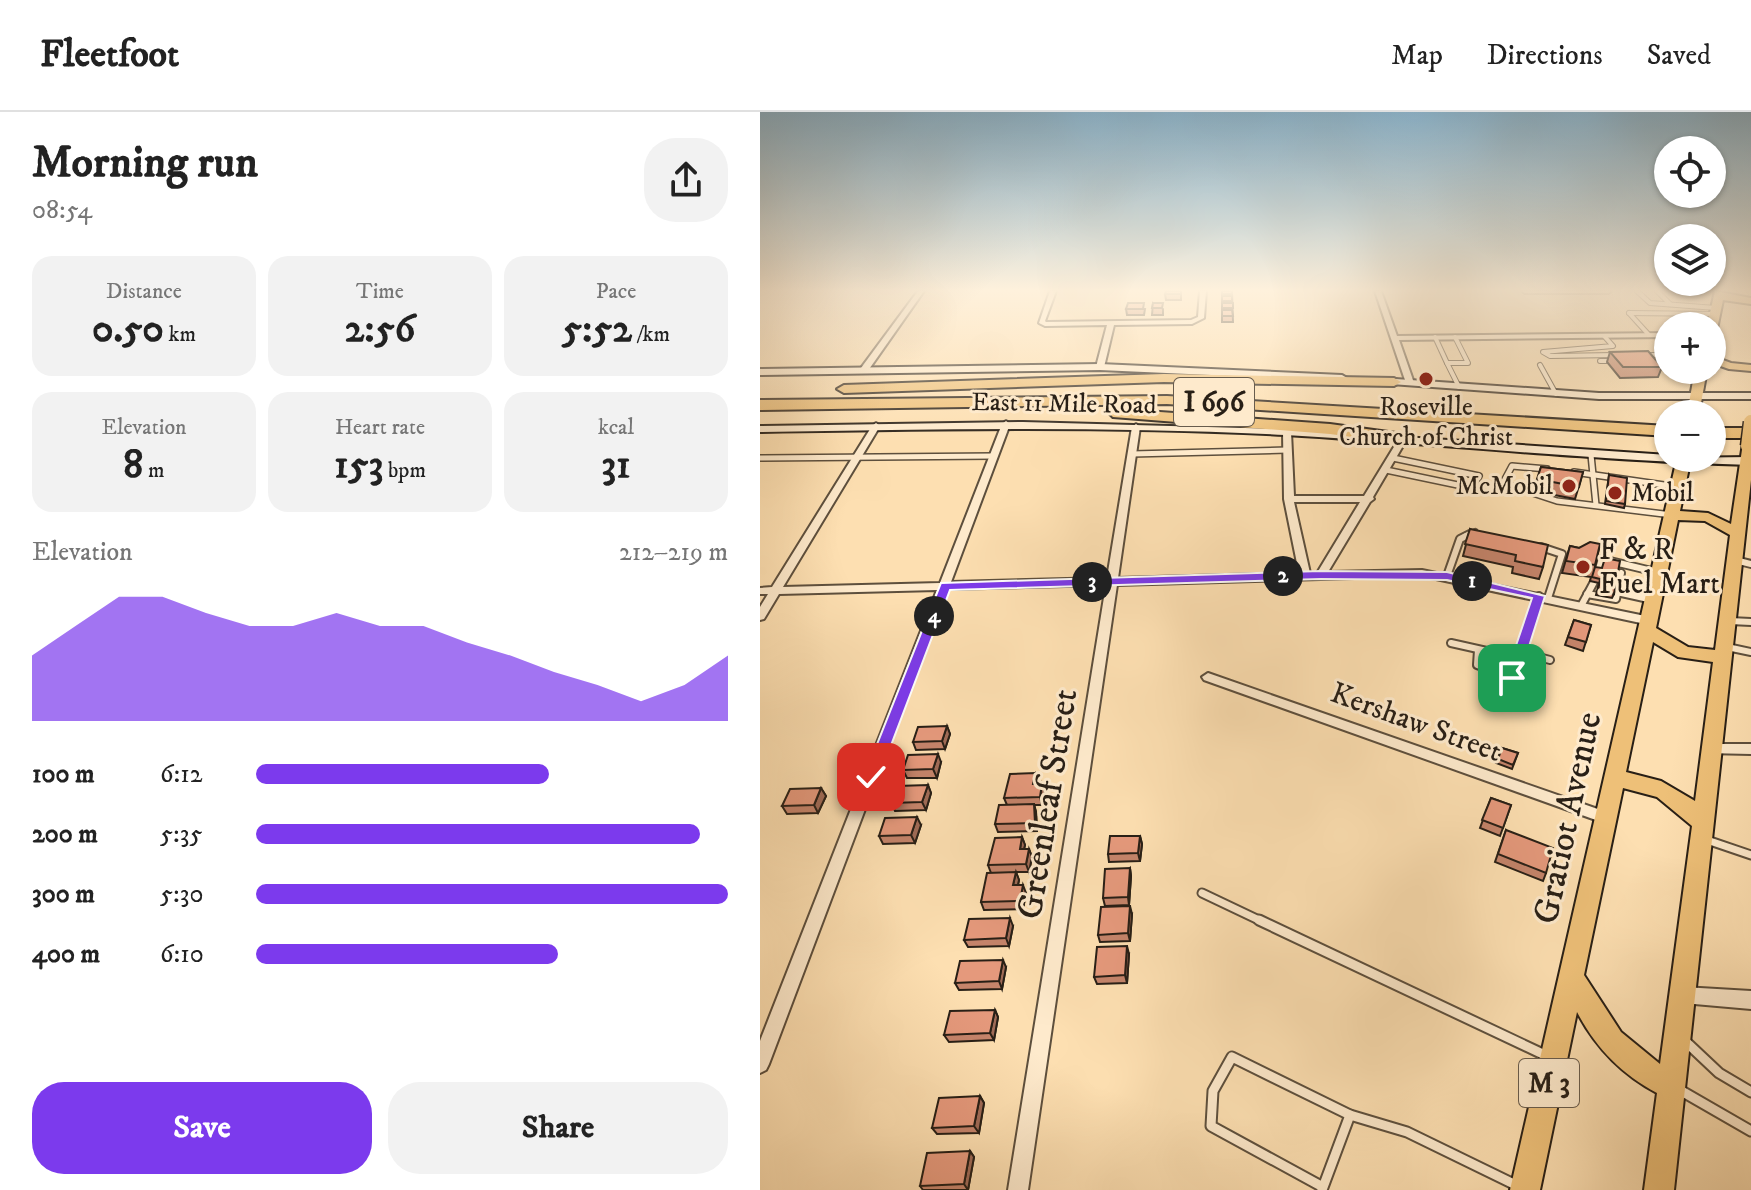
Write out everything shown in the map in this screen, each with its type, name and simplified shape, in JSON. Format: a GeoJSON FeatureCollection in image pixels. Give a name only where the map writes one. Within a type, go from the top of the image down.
{"type":"FeatureCollection","features":[{"type":"Feature","properties":{"kind":"highway"},"geometry":{"type":"LineString","coordinates":[[817,392],[1164,378],[1402,383]]}},
{"type":"Feature","properties":{"kind":"highway","name":"I 696"},"geometry":{"type":"LineString","coordinates":[[760,393],[1194,389],[1654,417]]}},
{"type":"Feature","properties":{"kind":"highway","name":"I 696"},"geometry":{"type":"LineString","coordinates":[[760,407],[1167,400],[1654,430]]}},
{"type":"Feature","properties":{"kind":"highway"},"geometry":{"type":"LineString","coordinates":[[760,407],[1124,414],[1272,424],[1403,439]]}},
{"type":"Feature","properties":{"kind":"highway"},"geometry":{"type":"LineString","coordinates":[[1726,420],[1751,421]]}},
{"type":"Feature","properties":{"kind":"highway"},"geometry":{"type":"LineString","coordinates":[[1726,439],[1749,450]]}},
{"type":"Feature","properties":{"kind":"main road"},"geometry":{"type":"LineString","coordinates":[[1726,365],[1751,368]]}},
{"type":"Feature","properties":{"kind":"main road","name":"East 11 Mile Road"},"geometry":{"type":"LineString","coordinates":[[760,372],[1100,367],[1219,370],[1654,402]]}},
{"type":"Feature","properties":{"kind":"main road","name":"East 11 Mile Road"},"geometry":{"type":"LineString","coordinates":[[1726,400],[1751,396]]}},
{"type":"Feature","properties":{"kind":"main road"},"geometry":{"type":"LineString","coordinates":[[1659,1190],[1727,620],[1742,562],[1741,539],[1751,421]]}},
{"type":"Feature","properties":{"kind":"main road","name":"East 11 Mile Road"},"geometry":{"type":"LineString","coordinates":[[760,429],[1006,424],[1136,427],[1403,439],[1654,458]]}},
{"type":"Feature","properties":{"kind":"main road","name":"East 11 Mile Road"},"geometry":{"type":"LineString","coordinates":[[1726,454],[1749,450]]}},
{"type":"Feature","properties":{"kind":"main road","name":"Gratiot Avenue"},"geometry":{"type":"LineString","coordinates":[[1527,1190],[1681,472]]}},
{"type":"Feature","properties":{"kind":"main road"},"geometry":{"type":"LineString","coordinates":[[1672,515],[1708,517],[1741,539]]}},
{"type":"Feature","properties":{"kind":"main road"},"geometry":{"type":"LineString","coordinates":[[1649,626],[1684,653],[1723,651]]}},
{"type":"Feature","properties":{"kind":"main road"},"geometry":{"type":"LineString","coordinates":[[1616,779],[1640,781],[1666,790],[1702,831]]}},
{"type":"Feature","properties":{"kind":"main road"},"geometry":{"type":"LineString","coordinates":[[1572,977],[1609,1042],[1644,1072],[1672,1086]]}},
{"type":"Feature","properties":{"kind":"street"},"geometry":{"type":"LineString","coordinates":[[864,370],[885,341]]}},
{"type":"Feature","properties":{"kind":"street"},"geometry":{"type":"LineString","coordinates":[[1100,367],[1106,341]]}},
{"type":"Feature","properties":{"kind":"street"},"geometry":{"type":"LineString","coordinates":[[1395,341],[1402,383]]}},
{"type":"Feature","properties":{"kind":"street"},"geometry":{"type":"LineString","coordinates":[[760,1064],[1006,424]]}},
{"type":"Feature","properties":{"kind":"street"},"geometry":{"type":"LineString","coordinates":[[760,616],[876,426]]}},
{"type":"Feature","properties":{"kind":"street","name":"Greenleaf Street"},"geometry":{"type":"LineString","coordinates":[[1018,1190],[1136,427]]}},
{"type":"Feature","properties":{"kind":"street"},"geometry":{"type":"LineString","coordinates":[[1287,432],[1289,499],[1305,576]]}},
{"type":"Feature","properties":{"kind":"street"},"geometry":{"type":"LineString","coordinates":[[1321,575],[1403,439]]}},
{"type":"Feature","properties":{"kind":"street"},"geometry":{"type":"LineString","coordinates":[[1289,499],[1369,499]]}},
{"type":"Feature","properties":{"kind":"street"},"geometry":{"type":"LineString","coordinates":[[760,591],[1321,575],[1447,576],[1581,606],[1649,626]]}},
{"type":"Feature","properties":{"kind":"street","name":"Kershaw Street"},"geometry":{"type":"LineString","coordinates":[[1208,677],[1607,818]]}},
{"type":"Feature","properties":{"kind":"street"},"geometry":{"type":"LineString","coordinates":[[1711,749],[1751,749]]}},
{"type":"Feature","properties":{"kind":"street"},"geometry":{"type":"LineString","coordinates":[[1683,995],[1751,1000]]}},
{"type":"Feature","properties":{"kind":"lane"},"geometry":{"type":"LineString","coordinates":[[1437,341],[1459,387]]}},
{"type":"Feature","properties":{"kind":"lane"},"geometry":{"type":"LineString","coordinates":[[1447,363],[1468,363],[1457,341]]}},
{"type":"Feature","properties":{"kind":"lane"},"geometry":{"type":"LineString","coordinates":[[1609,341],[1613,346],[1620,355],[1550,356],[1543,350],[1613,346]]}},
{"type":"Feature","properties":{"kind":"lane"},"geometry":{"type":"LineString","coordinates":[[1654,356],[1631,358],[1654,361]]}},
{"type":"Feature","properties":{"kind":"lane"},"geometry":{"type":"LineString","coordinates":[[1600,361],[1616,361]]}},
{"type":"Feature","properties":{"kind":"lane"},"geometry":{"type":"LineString","coordinates":[[1540,365],[1556,394]]}},
{"type":"Feature","properties":{"kind":"lane"},"geometry":{"type":"LineString","coordinates":[[1132,454],[1287,450]]}},
{"type":"Feature","properties":{"kind":"lane"},"geometry":{"type":"LineString","coordinates":[[1591,455],[1596,475],[1596,505]]}},
{"type":"Feature","properties":{"kind":"lane"},"geometry":{"type":"LineString","coordinates":[[760,458],[994,456]]}},
{"type":"Feature","properties":{"kind":"lane"},"geometry":{"type":"LineString","coordinates":[[1386,470],[1472,488],[1479,476],[1393,458]]}},
{"type":"Feature","properties":{"kind":"lane"},"geometry":{"type":"LineString","coordinates":[[1554,470],[1512,466],[1503,483],[1511,490],[1541,497],[1672,515]]}},
{"type":"Feature","properties":{"kind":"lane"},"geometry":{"type":"LineString","coordinates":[[1568,472],[1678,487]]}},
{"type":"Feature","properties":{"kind":"lane"},"geometry":{"type":"LineString","coordinates":[[1447,576],[1460,539],[1467,534],[1482,533]]}},
{"type":"Feature","properties":{"kind":"lane"},"geometry":{"type":"LineString","coordinates":[[1505,704],[1519,655],[1562,554],[1535,545]]}},
{"type":"Feature","properties":{"kind":"lane"},"geometry":{"type":"LineString","coordinates":[[1600,569],[1602,559],[1660,573]]}},
{"type":"Feature","properties":{"kind":"lane"},"geometry":{"type":"LineString","coordinates":[[1587,594],[1616,599],[1623,564]]}},
{"type":"Feature","properties":{"kind":"lane"},"geometry":{"type":"LineString","coordinates":[[1581,606],[1595,585]]}},
{"type":"Feature","properties":{"kind":"lane"},"geometry":{"type":"LineString","coordinates":[[1615,592],[1654,601]]}},
{"type":"Feature","properties":{"kind":"lane"},"geometry":{"type":"LineString","coordinates":[[1727,620],[1751,622]]}},
{"type":"Feature","properties":{"kind":"lane"},"geometry":{"type":"LineString","coordinates":[[1451,643],[1550,660]]}},
{"type":"Feature","properties":{"kind":"lane"},"geometry":{"type":"LineString","coordinates":[[1478,650],[1477,665],[1512,678]]}},
{"type":"Feature","properties":{"kind":"lane"},"geometry":{"type":"LineString","coordinates":[[1723,651],[1751,652]]}},
{"type":"Feature","properties":{"kind":"lane"},"geometry":{"type":"LineString","coordinates":[[1702,831],[1751,855]]}},
{"type":"Feature","properties":{"kind":"lane"},"geometry":{"type":"LineString","coordinates":[[1202,893],[1554,1059]]}},
{"type":"Feature","properties":{"kind":"lane"},"geometry":{"type":"LineString","coordinates":[[1678,1034],[1719,1073],[1749,1085]]}},
{"type":"Feature","properties":{"kind":"lane"},"geometry":{"type":"LineString","coordinates":[[1350,1115],[1322,1188],[1211,1126],[1213,1091],[1232,1057],[1350,1115],[1407,1132],[1527,1190]]}},
{"type":"Feature","properties":{"kind":"lane"},"geometry":{"type":"LineString","coordinates":[[1672,1086],[1751,1131]]}},
{"type":"Feature","properties":{"kind":"building"},"geometry":{"type":"Polygon","coordinates":[[[1648,351],[1654,358],[1654,367],[1623,367],[1610,352],[1648,351]]]}},
{"type":"Feature","properties":{"kind":"building"},"geometry":{"type":"Polygon","coordinates":[[[1541,467],[1583,472],[1579,487],[1537,479],[1541,467]]]}},
{"type":"Feature","properties":{"kind":"building"},"geometry":{"type":"Polygon","coordinates":[[[1609,475],[1627,478],[1625,504],[1606,501],[1609,475]]]}},
{"type":"Feature","properties":{"kind":"building"},"geometry":{"type":"Polygon","coordinates":[[[1470,529],[1548,545],[1543,567],[1515,561],[1516,555],[1465,544],[1470,529]]]}},
{"type":"Feature","properties":{"kind":"building"},"geometry":{"type":"Polygon","coordinates":[[[1590,542],[1600,544],[1595,565],[1566,561],[1570,546],[1579,548],[1590,542]]]}},
{"type":"Feature","properties":{"kind":"building"},"geometry":{"type":"Polygon","coordinates":[[[1605,558],[1620,561],[1614,594],[1598,591],[1600,579],[1592,577],[1595,567],[1602,568],[1605,558]]]}},
{"type":"Feature","properties":{"kind":"building"},"geometry":{"type":"Polygon","coordinates":[[[1574,620],[1591,625],[1586,642],[1568,637],[1574,620]]]}},
{"type":"Feature","properties":{"kind":"building"},"geometry":{"type":"Polygon","coordinates":[[[947,726],[942,741],[913,742],[918,727],[947,726]]]}},
{"type":"Feature","properties":{"kind":"building"},"geometry":{"type":"Polygon","coordinates":[[[1502,748],[1518,753],[1513,765],[1498,759],[1502,748]]]}},
{"type":"Feature","properties":{"kind":"building"},"geometry":{"type":"Polygon","coordinates":[[[938,754],[933,769],[903,770],[908,755],[938,754]]]}},
{"type":"Feature","properties":{"kind":"building"},"geometry":{"type":"Polygon","coordinates":[[[1035,773],[1033,784],[1042,784],[1040,797],[1004,798],[1010,774],[1035,773]]]}},
{"type":"Feature","properties":{"kind":"building"},"geometry":{"type":"Polygon","coordinates":[[[928,785],[922,802],[891,803],[897,786],[928,785]]]}},
{"type":"Feature","properties":{"kind":"building"},"geometry":{"type":"Polygon","coordinates":[[[821,788],[814,805],[782,806],[790,789],[821,788]]]}},
{"type":"Feature","properties":{"kind":"building"},"geometry":{"type":"Polygon","coordinates":[[[1491,798],[1511,805],[1503,828],[1482,820],[1491,798]]]}},
{"type":"Feature","properties":{"kind":"building"},"geometry":{"type":"Polygon","coordinates":[[[1034,804],[1035,823],[995,824],[999,805],[1034,804]]]}},
{"type":"Feature","properties":{"kind":"building"},"geometry":{"type":"Polygon","coordinates":[[[917,817],[911,835],[879,836],[885,818],[917,817]]]}},
{"type":"Feature","properties":{"kind":"building"},"geometry":{"type":"Polygon","coordinates":[[[1506,830],[1553,848],[1546,873],[1498,854],[1506,830]]]}},
{"type":"Feature","properties":{"kind":"building"},"geometry":{"type":"Polygon","coordinates":[[[1110,836],[1140,836],[1138,853],[1108,854],[1110,836]]]}},
{"type":"Feature","properties":{"kind":"building"},"geometry":{"type":"Polygon","coordinates":[[[1022,837],[1020,849],[1029,849],[1026,864],[988,865],[995,838],[1022,837]]]}},
{"type":"Feature","properties":{"kind":"building"},"geometry":{"type":"Polygon","coordinates":[[[1130,868],[1128,897],[1103,898],[1105,869],[1130,868]]]}},
{"type":"Feature","properties":{"kind":"building"},"geometry":{"type":"Polygon","coordinates":[[[1016,872],[1013,885],[1023,885],[1020,901],[981,902],[987,873],[1016,872]]]}},
{"type":"Feature","properties":{"kind":"building"},"geometry":{"type":"Polygon","coordinates":[[[1130,906],[1128,933],[1098,935],[1101,907],[1130,906]]]}},
{"type":"Feature","properties":{"kind":"building"},"geometry":{"type":"Polygon","coordinates":[[[1010,918],[1006,938],[964,940],[969,919],[1010,918]]]}},
{"type":"Feature","properties":{"kind":"building"},"geometry":{"type":"Polygon","coordinates":[[[1127,946],[1125,975],[1094,977],[1097,947],[1127,946]]]}},
{"type":"Feature","properties":{"kind":"building"},"geometry":{"type":"Polygon","coordinates":[[[1003,960],[999,981],[955,983],[960,961],[1003,960]]]}},
{"type":"Feature","properties":{"kind":"building"},"geometry":{"type":"Polygon","coordinates":[[[995,1010],[990,1033],[944,1035],[950,1011],[995,1010]]]}},
{"type":"Feature","properties":{"kind":"building"},"geometry":{"type":"Polygon","coordinates":[[[980,1096],[974,1126],[932,1128],[939,1098],[980,1096]]]}},
{"type":"Feature","properties":{"kind":"building"},"geometry":{"type":"Polygon","coordinates":[[[970,1151],[964,1184],[920,1186],[927,1153],[970,1151]]]}},
{"type":"Feature","properties":{"kind":"place","name":"Roseville Church of Christ"},"geometry":{"type":"Point","coordinates":[1426,379]}},
{"type":"Feature","properties":{"kind":"place","name":"McMobil"},"geometry":{"type":"Point","coordinates":[1569,486]}},
{"type":"Feature","properties":{"kind":"place","name":"Mobil"},"geometry":{"type":"Point","coordinates":[1615,493]}},
{"type":"Feature","properties":{"kind":"place","name":"F & R Fuel Mart"},"geometry":{"type":"Point","coordinates":[1583,567]}},
{"type":"Feature","properties":{"kind":"route"},"geometry":{"type":"LineString","coordinates":[[871,777],[945,586],[1321,575],[1422,573],[1447,576],[1539,596],[1512,678]]}}]}
